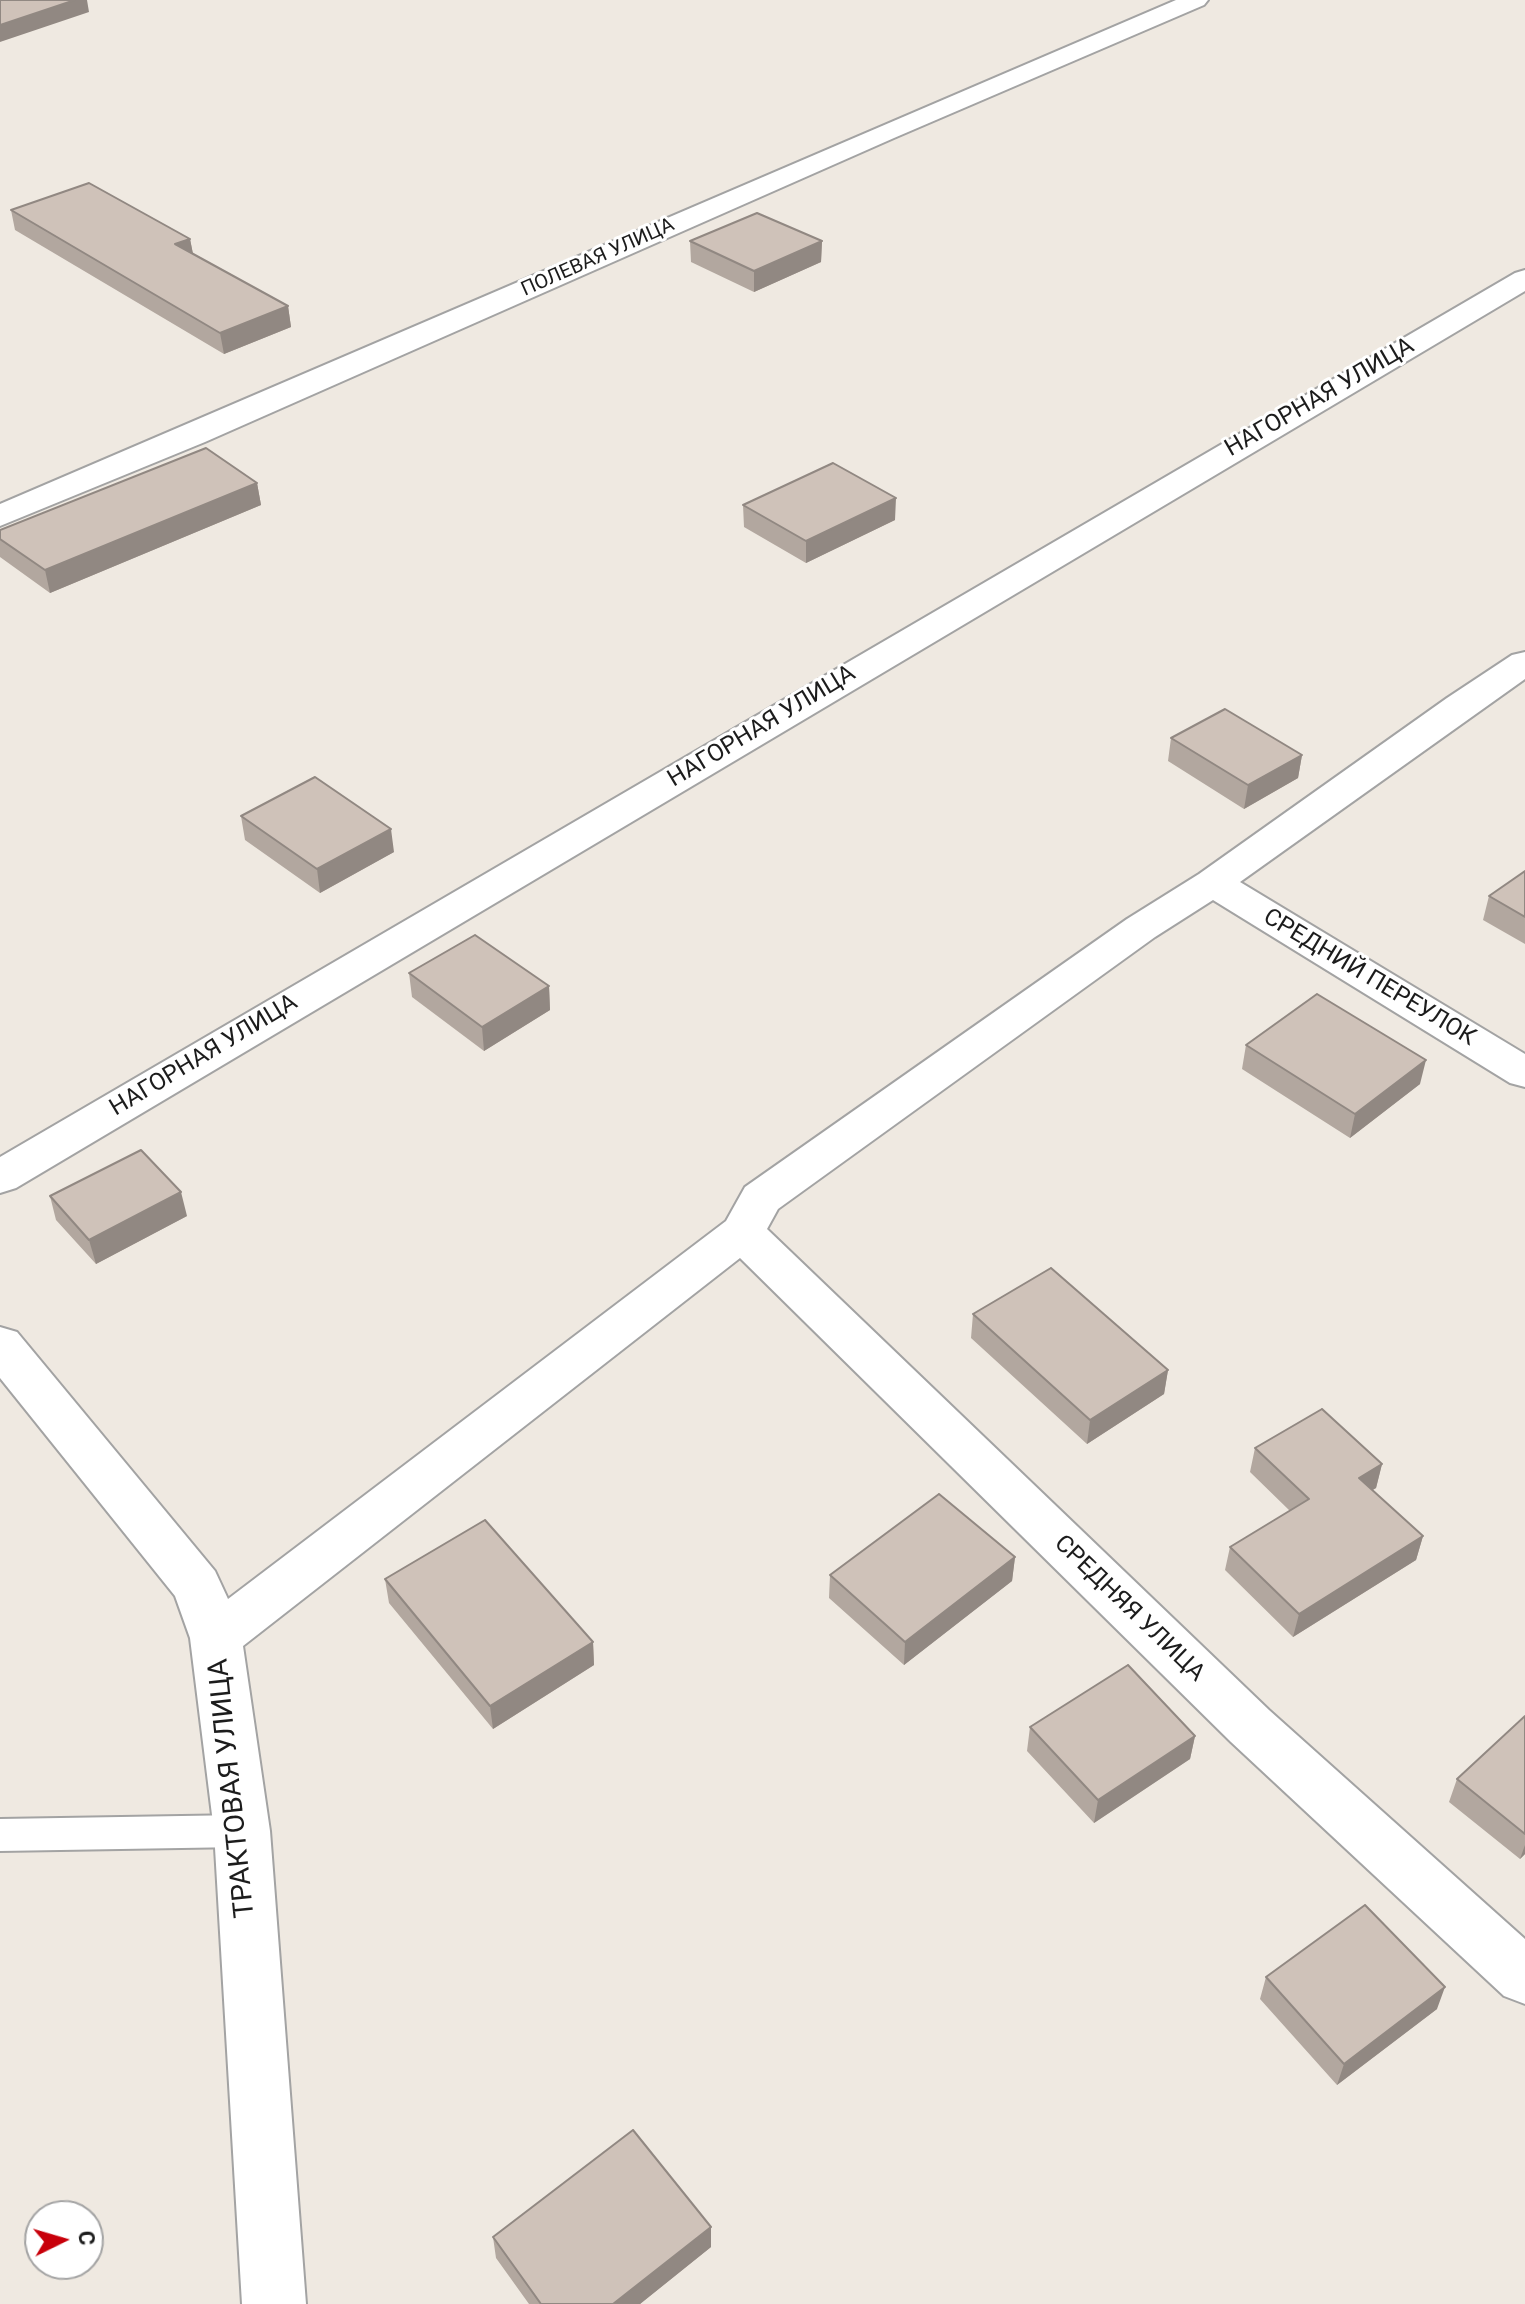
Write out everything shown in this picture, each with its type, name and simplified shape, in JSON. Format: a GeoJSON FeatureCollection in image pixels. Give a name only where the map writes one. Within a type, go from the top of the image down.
{"type":"FeatureCollection","features":[{"type":"Feature","properties":{"kind":"street","name":"ПОЛЕВАЯ УЛИЦА"},"geometry":{"type":"LineString","coordinates":[[0,516],[194,435],[885,132],[1196,0]]}},
{"type":"Feature","properties":{"kind":"street","name":"НАГОРНАЯ УЛИЦА"},"geometry":{"type":"LineString","coordinates":[[0,1177],[1525,279]]}},
{"type":"Feature","properties":{"kind":"street"},"geometry":{"type":"LineString","coordinates":[[216,1638],[742,1232],[761,1198],[1141,928],[1213,883],[1525,663]]}},
{"type":"Feature","properties":{"kind":"street","name":"СРЕДНИЙ ПЕРЕУЛОК"},"geometry":{"type":"LineString","coordinates":[[1213,883],[1525,1073]]}},
{"type":"Feature","properties":{"kind":"street","name":"СРЕДНЯЯ УЛИЦА"},"geometry":{"type":"LineString","coordinates":[[742,1232],[1250,1726],[1525,1977]]}},
{"type":"Feature","properties":{"kind":"street","name":"ТРАКТОВАЯ УЛИЦА"},"geometry":{"type":"LineString","coordinates":[[0,1345],[197,1586],[216,1638],[242,1831],[274,2304]]}},
{"type":"Feature","properties":{"kind":"lane"},"geometry":{"type":"LineString","coordinates":[[0,1835],[242,1831]]}},
{"type":"Feature","properties":{"kind":"building"},"geometry":{"type":"Polygon","coordinates":[[[0,0],[75,0],[0,25],[0,0]]]}},
{"type":"Feature","properties":{"kind":"building"},"geometry":{"type":"Polygon","coordinates":[[[89,183],[190,239],[175,244],[288,306],[220,333],[11,210],[89,183]]]}},
{"type":"Feature","properties":{"kind":"building"},"geometry":{"type":"Polygon","coordinates":[[[757,213],[822,241],[754,271],[690,241],[757,213]]]}},
{"type":"Feature","properties":{"kind":"building"},"geometry":{"type":"Polygon","coordinates":[[[206,448],[257,483],[45,570],[0,539],[0,530],[206,448]]]}},
{"type":"Feature","properties":{"kind":"building"},"geometry":{"type":"Polygon","coordinates":[[[833,463],[896,498],[806,541],[743,505],[833,463]]]}},
{"type":"Feature","properties":{"kind":"building"},"geometry":{"type":"Polygon","coordinates":[[[1225,709],[1302,755],[1248,785],[1171,738],[1225,709]]]}},
{"type":"Feature","properties":{"kind":"building"},"geometry":{"type":"Polygon","coordinates":[[[315,777],[391,829],[317,869],[241,816],[315,777]]]}},
{"type":"Feature","properties":{"kind":"building"},"geometry":{"type":"Polygon","coordinates":[[[1525,871],[1525,917],[1489,896],[1525,871]]]}},
{"type":"Feature","properties":{"kind":"building"},"geometry":{"type":"Polygon","coordinates":[[[475,935],[549,986],[482,1027],[409,973],[475,935]]]}},
{"type":"Feature","properties":{"kind":"building"},"geometry":{"type":"Polygon","coordinates":[[[1317,994],[1426,1060],[1355,1114],[1246,1045],[1317,994]]]}},
{"type":"Feature","properties":{"kind":"building"},"geometry":{"type":"Polygon","coordinates":[[[141,1150],[181,1192],[89,1240],[50,1196],[141,1150]]]}},
{"type":"Feature","properties":{"kind":"building"},"geometry":{"type":"Polygon","coordinates":[[[1051,1268],[1168,1370],[1090,1420],[973,1314],[1051,1268]]]}},
{"type":"Feature","properties":{"kind":"building"},"geometry":{"type":"Polygon","coordinates":[[[1322,1409],[1382,1464],[1359,1478],[1423,1536],[1299,1614],[1230,1547],[1309,1499],[1255,1448],[1322,1409]]]}},
{"type":"Feature","properties":{"kind":"building"},"geometry":{"type":"Polygon","coordinates":[[[939,1494],[1015,1557],[905,1642],[830,1575],[939,1494]]]}},
{"type":"Feature","properties":{"kind":"building"},"geometry":{"type":"Polygon","coordinates":[[[485,1520],[593,1642],[490,1706],[385,1579],[485,1520]]]}},
{"type":"Feature","properties":{"kind":"building"},"geometry":{"type":"Polygon","coordinates":[[[1128,1665],[1195,1736],[1098,1800],[1030,1727],[1128,1665]]]}},
{"type":"Feature","properties":{"kind":"building"},"geometry":{"type":"Polygon","coordinates":[[[1525,1716],[1525,1834],[1457,1779],[1525,1716]]]}},
{"type":"Feature","properties":{"kind":"building"},"geometry":{"type":"Polygon","coordinates":[[[1365,1905],[1445,1987],[1344,2064],[1266,1977],[1365,1905]]]}},
{"type":"Feature","properties":{"kind":"building"},"geometry":{"type":"Polygon","coordinates":[[[633,2130],[711,2227],[613,2304],[541,2304],[493,2237],[633,2130]]]}}]}
